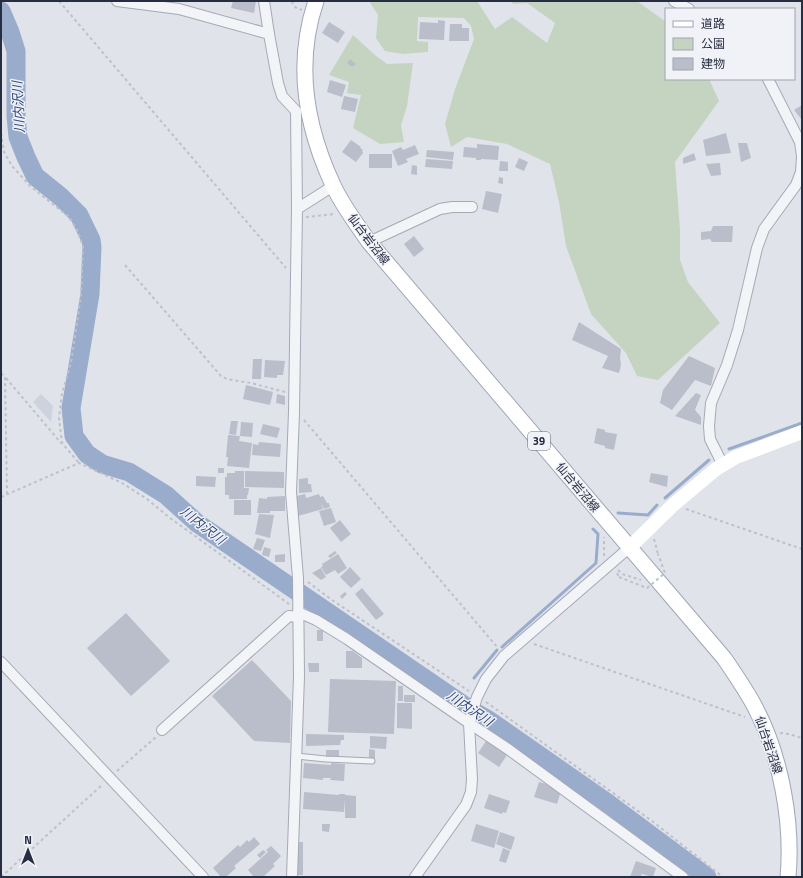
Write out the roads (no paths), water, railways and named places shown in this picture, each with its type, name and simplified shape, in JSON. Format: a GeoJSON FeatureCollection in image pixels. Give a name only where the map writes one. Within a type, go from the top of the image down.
{"type":"FeatureCollection","features":[{"type":"Feature","properties":{"kind":"main road","name":"仙台岩沼線"},"geometry":{"type":"LineString","coordinates":[[316,1],[307,38],[305,67],[306,96],[309,118],[317,146],[333,186],[369,242],[724,658],[742,683],[764,727],[781,781],[786,806],[789,836],[788,877]]}},
{"type":"Feature","properties":{"kind":"street"},"geometry":{"type":"LineString","coordinates":[[117,1],[163,4],[269,34]]}},
{"type":"Feature","properties":{"kind":"street"},"geometry":{"type":"LineString","coordinates":[[264,1],[278,83],[282,96],[296,111],[297,209],[294,412],[291,492],[298,576],[299,676],[292,877]]}},
{"type":"Feature","properties":{"kind":"street"},"geometry":{"type":"LineString","coordinates":[[674,1],[687,8]]}},
{"type":"Feature","properties":{"kind":"street"},"geometry":{"type":"LineString","coordinates":[[723,465],[710,439],[709,426],[711,403],[727,365],[738,330],[757,248],[764,229],[796,184],[801,172],[802,156],[800,142],[769,80]]}},
{"type":"Feature","properties":{"kind":"street"},"geometry":{"type":"LineString","coordinates":[[297,209],[333,186]]}},
{"type":"Feature","properties":{"kind":"street"},"geometry":{"type":"LineString","coordinates":[[369,242],[440,209],[452,207],[472,207]]}},
{"type":"Feature","properties":{"kind":"street"},"geometry":{"type":"LineString","coordinates":[[415,877],[466,805],[471,792],[472,779],[469,721],[486,680],[504,656],[630,547],[674,505],[716,469],[736,457],[802,432]]}},
{"type":"Feature","properties":{"kind":"street"},"geometry":{"type":"LineString","coordinates":[[298,611],[348,639],[469,721],[683,877]]}},
{"type":"Feature","properties":{"kind":"street"},"geometry":{"type":"LineString","coordinates":[[162,730],[289,616],[298,611]]}},
{"type":"Feature","properties":{"kind":"street"},"geometry":{"type":"LineString","coordinates":[[1,662],[203,877]]}},
{"type":"Feature","properties":{"kind":"lane"},"geometry":{"type":"LineString","coordinates":[[296,756],[326,760],[372,761]]}},
{"type":"Feature","properties":{"kind":"waterway","name":"川内沢川"},"geometry":{"type":"LineString","coordinates":[[1,11],[16,51],[16,116],[18,137],[35,176],[61,197],[79,215],[91,240],[90,294],[71,408],[74,436],[87,454],[102,464],[129,472],[166,495],[197,523],[471,710],[490,721],[609,804],[707,877]]}},
{"type":"Feature","properties":{"kind":"waterway"},"geometry":{"type":"LineString","coordinates":[[729,449],[802,423]]}},
{"type":"Feature","properties":{"kind":"waterway"},"geometry":{"type":"LineString","coordinates":[[665,498],[709,460]]}},
{"type":"Feature","properties":{"kind":"waterway"},"geometry":{"type":"LineString","coordinates":[[618,513],[648,515],[657,505]]}},
{"type":"Feature","properties":{"kind":"waterway"},"geometry":{"type":"LineString","coordinates":[[502,647],[596,563],[598,534],[593,529]]}},
{"type":"Feature","properties":{"kind":"waterway"},"geometry":{"type":"LineString","coordinates":[[474,678],[497,650]]}},
{"type":"Feature","properties":{"kind":"waterway","name":"川内沢川"},"geometry":{"type":"LineString","coordinates":[[464,705],[466,699]]}}]}
